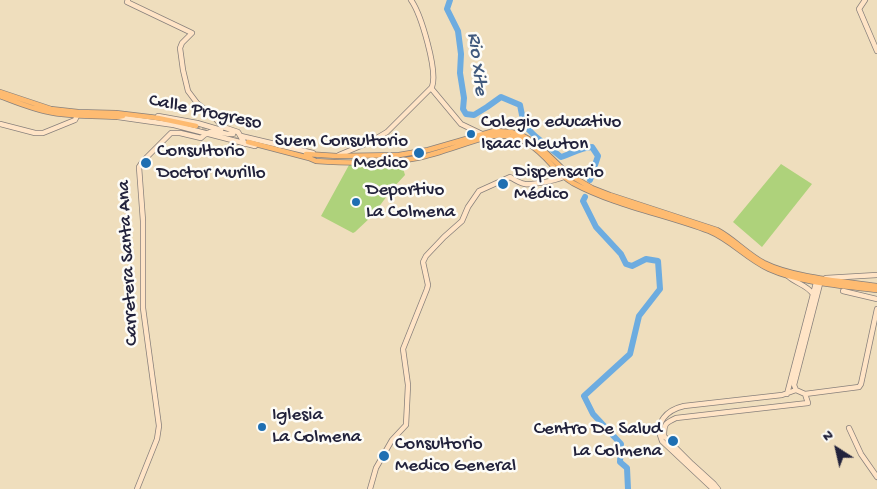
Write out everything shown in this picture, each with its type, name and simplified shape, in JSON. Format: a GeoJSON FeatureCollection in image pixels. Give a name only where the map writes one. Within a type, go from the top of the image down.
{"type":"FeatureCollection","features":[{"type":"Feature","properties":{"kind":"main road"},"geometry":{"type":"LineString","coordinates":[[2,95],[49,112],[77,116],[116,115]]}},
{"type":"Feature","properties":{"kind":"main road"},"geometry":{"type":"LineString","coordinates":[[2,95],[51,109],[158,118],[196,127]]}},
{"type":"Feature","properties":{"kind":"main road","name":"Calle Progreso"},"geometry":{"type":"LineString","coordinates":[[317,154],[337,156],[413,153],[494,131],[501,131],[523,136],[541,148],[566,176]]}},
{"type":"Feature","properties":{"kind":"main road"},"geometry":{"type":"LineString","coordinates":[[247,142],[316,161],[367,162],[418,158],[484,138],[501,136],[514,138],[530,144],[566,176],[590,192],[710,232],[728,241],[768,269],[788,276],[877,286]]}},
{"type":"Feature","properties":{"kind":"main road"},"geometry":{"type":"LineString","coordinates":[[247,142],[304,154],[317,154]]}},
{"type":"Feature","properties":{"kind":"main road"},"geometry":{"type":"LineString","coordinates":[[566,176],[610,195],[717,230],[762,262],[776,268],[821,280],[877,290]]}},
{"type":"Feature","properties":{"kind":"street"},"geometry":{"type":"LineString","coordinates":[[337,156],[377,139],[414,106],[432,86],[434,73],[430,52],[415,8],[410,0]]}},
{"type":"Feature","properties":{"kind":"street"},"geometry":{"type":"LineString","coordinates":[[865,0],[859,9],[877,51]]}},
{"type":"Feature","properties":{"kind":"street"},"geometry":{"type":"LineString","coordinates":[[128,1],[192,33],[182,43],[180,52],[188,91],[197,103],[214,117],[223,128],[238,132],[247,142]]}},
{"type":"Feature","properties":{"kind":"street"},"geometry":{"type":"LineString","coordinates":[[432,86],[461,124],[482,134]]}},
{"type":"Feature","properties":{"kind":"street","name":"Calle Progreso"},"geometry":{"type":"LineString","coordinates":[[116,115],[129,113],[167,117],[317,154]]}},
{"type":"Feature","properties":{"kind":"street"},"geometry":{"type":"LineString","coordinates":[[116,115],[206,133],[233,134]]}},
{"type":"Feature","properties":{"kind":"street"},"geometry":{"type":"LineString","coordinates":[[0,124],[35,133],[43,133],[75,120],[77,116]]}},
{"type":"Feature","properties":{"kind":"street"},"geometry":{"type":"LineString","coordinates":[[202,125],[206,133]]}},
{"type":"Feature","properties":{"kind":"street","name":"Carretera Santa Ana"},"geometry":{"type":"LineString","coordinates":[[137,489],[157,439],[159,426],[143,308],[143,221],[140,167],[143,161],[171,133],[201,138],[206,133]]}},
{"type":"Feature","properties":{"kind":"street","name":"Calle Progreso"},"geometry":{"type":"LineString","coordinates":[[206,133],[247,142]]}},
{"type":"Feature","properties":{"kind":"street"},"geometry":{"type":"LineString","coordinates":[[236,141],[241,136]]}},
{"type":"Feature","properties":{"kind":"street"},"geometry":{"type":"LineString","coordinates":[[370,489],[376,468],[392,440],[406,426],[408,385],[403,345],[428,285],[423,265],[424,259],[462,221],[468,207],[479,191],[510,177],[521,183],[528,184],[566,176]]}},
{"type":"Feature","properties":{"kind":"street"},"geometry":{"type":"LineString","coordinates":[[821,280],[877,275]]}},
{"type":"Feature","properties":{"kind":"street"},"geometry":{"type":"LineString","coordinates":[[788,276],[792,281],[807,287],[813,294]]}},
{"type":"Feature","properties":{"kind":"street"},"geometry":{"type":"LineString","coordinates":[[787,394],[813,294],[821,280]]}},
{"type":"Feature","properties":{"kind":"street"},"geometry":{"type":"LineString","coordinates":[[821,280],[794,385],[796,390],[805,394],[859,387],[877,309]]}},
{"type":"Feature","properties":{"kind":"street"},"geometry":{"type":"LineString","coordinates":[[860,288],[843,291],[877,299]]}},
{"type":"Feature","properties":{"kind":"street"},"geometry":{"type":"LineString","coordinates":[[717,489],[711,487],[662,440],[659,434],[663,418],[673,410],[684,406],[771,397],[796,390]]}},
{"type":"Feature","properties":{"kind":"street"},"geometry":{"type":"LineString","coordinates":[[717,489],[664,436],[664,428],[667,422],[676,418],[808,403],[805,394]]}},
{"type":"Feature","properties":{"kind":"street"},"geometry":{"type":"LineString","coordinates":[[849,428],[861,454],[877,477]]}},
{"type":"Feature","properties":{"kind":"green space"},"geometry":{"type":"Polygon","coordinates":[[[781,164],[812,184],[762,247],[733,222],[781,164]]]}},
{"type":"Feature","properties":{"kind":"green space","name":"Deportivo La Colmena"},"geometry":{"type":"Polygon","coordinates":[[[349,165],[402,165],[405,175],[372,216],[353,233],[321,216],[349,165]]]}},
{"type":"Feature","properties":{"kind":"waterway","name":"Rio Xite"},"geometry":{"type":"LineString","coordinates":[[450,0],[447,9],[458,31],[461,54],[460,73],[464,98],[463,109],[466,114],[474,115],[501,97],[520,105],[524,125],[561,157],[592,147],[598,156],[590,180]]}},
{"type":"Feature","properties":{"kind":"waterway","name":"Rio Xite"},"geometry":{"type":"LineString","coordinates":[[585,197],[583,201],[596,227],[621,254],[626,264],[632,266],[646,259],[658,261],[660,289],[639,316],[630,354],[584,396],[593,414],[621,444],[620,462],[627,468],[628,489]]}},
{"type":"Feature","properties":{"kind":"tunnel"},"geometry":{"type":"LineString","coordinates":[[196,126],[213,131]]}},
{"type":"Feature","properties":{"kind":"tunnel"},"geometry":{"type":"LineString","coordinates":[[222,135],[243,141]]}},
{"type":"Feature","properties":{"kind":"place","name":"Colegio educativo Isaac Newton"},"geometry":{"type":"Point","coordinates":[471,134]}},
{"type":"Feature","properties":{"kind":"place","name":"Suem Consultorio Medico"},"geometry":{"type":"Point","coordinates":[419,153]}},
{"type":"Feature","properties":{"kind":"place","name":"Consultorio Doctor Murillo"},"geometry":{"type":"Point","coordinates":[146,163]}},
{"type":"Feature","properties":{"kind":"place","name":"Dispensario Médico"},"geometry":{"type":"Point","coordinates":[503,184]}},
{"type":"Feature","properties":{"kind":"place","name":"Deportivo La Colmena"},"geometry":{"type":"Point","coordinates":[356,202]}},
{"type":"Feature","properties":{"kind":"place","name":"Iglesia La Colmena"},"geometry":{"type":"Point","coordinates":[262,427]}},
{"type":"Feature","properties":{"kind":"place","name":"Centro De Salud La Colmena"},"geometry":{"type":"Point","coordinates":[673,441]}},
{"type":"Feature","properties":{"kind":"place","name":"Consultorio Medico General"},"geometry":{"type":"Point","coordinates":[384,456]}}]}
